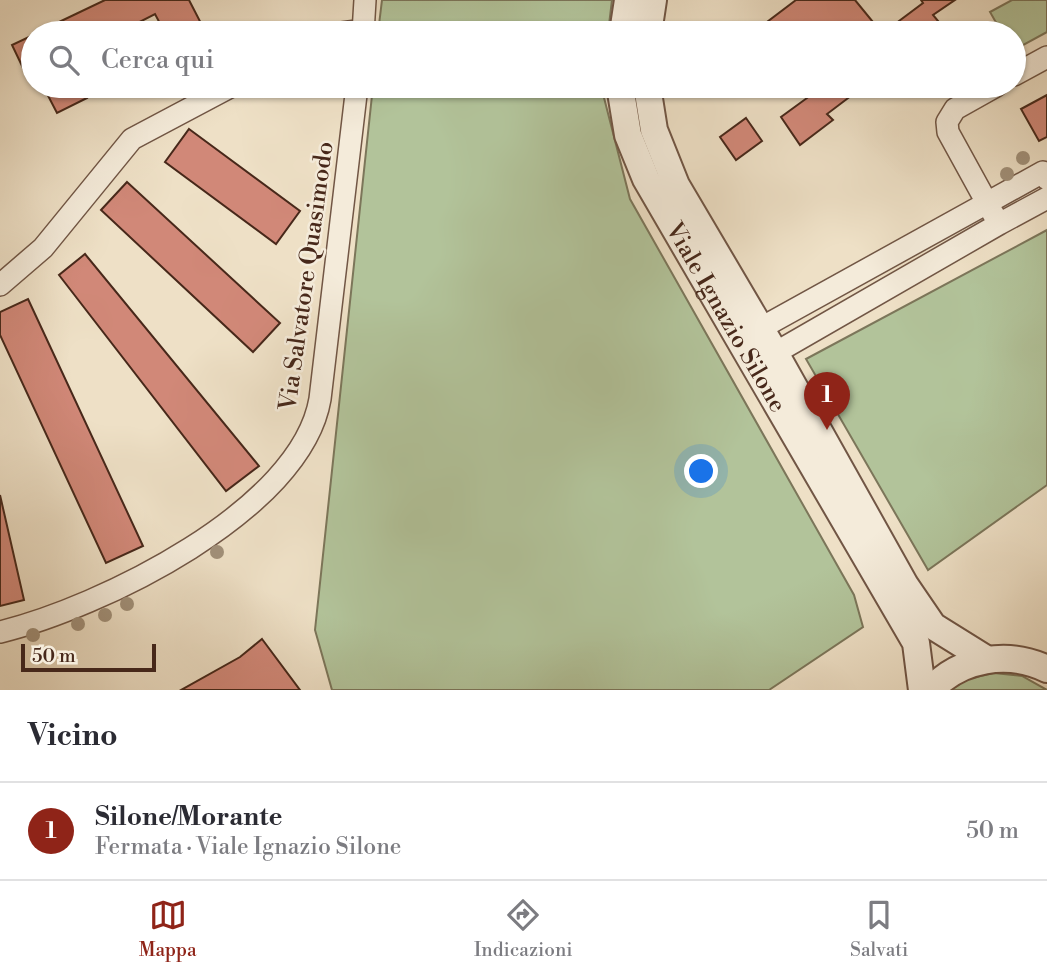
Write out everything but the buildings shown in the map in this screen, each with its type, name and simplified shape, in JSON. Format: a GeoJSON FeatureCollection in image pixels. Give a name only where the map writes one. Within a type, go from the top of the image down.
{"type":"FeatureCollection","features":[{"type":"Feature","properties":{"kind":"street"},"geometry":{"type":"LineString","coordinates":[[364,21],[365,0]]}},
{"type":"Feature","properties":{"kind":"street"},"geometry":{"type":"LineString","coordinates":[[625,21],[628,0]]}},
{"type":"Feature","properties":{"kind":"street"},"geometry":{"type":"LineString","coordinates":[[650,21],[653,0]]}},
{"type":"Feature","properties":{"kind":"street"},"geometry":{"type":"LineString","coordinates":[[1026,68],[1047,57]]}},
{"type":"Feature","properties":{"kind":"street"},"geometry":{"type":"LineString","coordinates":[[0,285],[43,248],[132,139],[209,98]]}},
{"type":"Feature","properties":{"kind":"street","name":"Via Salvatore Quasimodo"},"geometry":{"type":"LineString","coordinates":[[0,632],[87,604],[155,569],[245,507],[297,454],[311,431],[320,399],[356,98]]}},
{"type":"Feature","properties":{"kind":"street","name":"Viale Ignazio Silone"},"geometry":{"type":"LineString","coordinates":[[622,98],[628,135],[646,180],[916,643],[922,690]]}},
{"type":"Feature","properties":{"kind":"street","name":"Viale Ignazio Silone"},"geometry":{"type":"LineString","coordinates":[[649,98],[654,130],[671,175],[775,352],[922,613],[933,626],[986,659]]}},
{"type":"Feature","properties":{"kind":"street"},"geometry":{"type":"LineString","coordinates":[[976,98],[951,113],[947,122],[948,132],[999,224]]}},
{"type":"Feature","properties":{"kind":"street"},"geometry":{"type":"LineString","coordinates":[[761,328],[1043,172],[1047,179]]}},
{"type":"Feature","properties":{"kind":"street"},"geometry":{"type":"LineString","coordinates":[[775,352],[1047,198]]}},
{"type":"Feature","properties":{"kind":"street"},"geometry":{"type":"LineString","coordinates":[[931,690],[957,669],[986,659],[1024,660],[1047,669]]}},
{"type":"Feature","properties":{"kind":"green space"},"geometry":{"type":"Polygon","coordinates":[[[382,0],[612,0],[609,21],[379,21],[382,0]]]}},
{"type":"Feature","properties":{"kind":"green space"},"geometry":{"type":"Polygon","coordinates":[[[1012,0],[1047,0],[1047,32],[1026,43],[1026,21],[995,21],[990,12],[1012,0]]]}},
{"type":"Feature","properties":{"kind":"green space"},"geometry":{"type":"Polygon","coordinates":[[[372,98],[604,98],[630,199],[854,595],[863,627],[769,690],[332,690],[315,630],[372,98]]]}},
{"type":"Feature","properties":{"kind":"green space"},"geometry":{"type":"Polygon","coordinates":[[[1047,230],[1047,485],[928,570],[806,359],[1047,230]]]}},
{"type":"Feature","properties":{"kind":"green space"},"geometry":{"type":"Polygon","coordinates":[[[994,673],[1022,676],[1047,690],[950,690],[967,679],[994,673]]]}},
{"type":"Feature","properties":{"kind":"place","name":"Silone/Morante"},"geometry":{"type":"Point","coordinates":[827,430]}}]}
